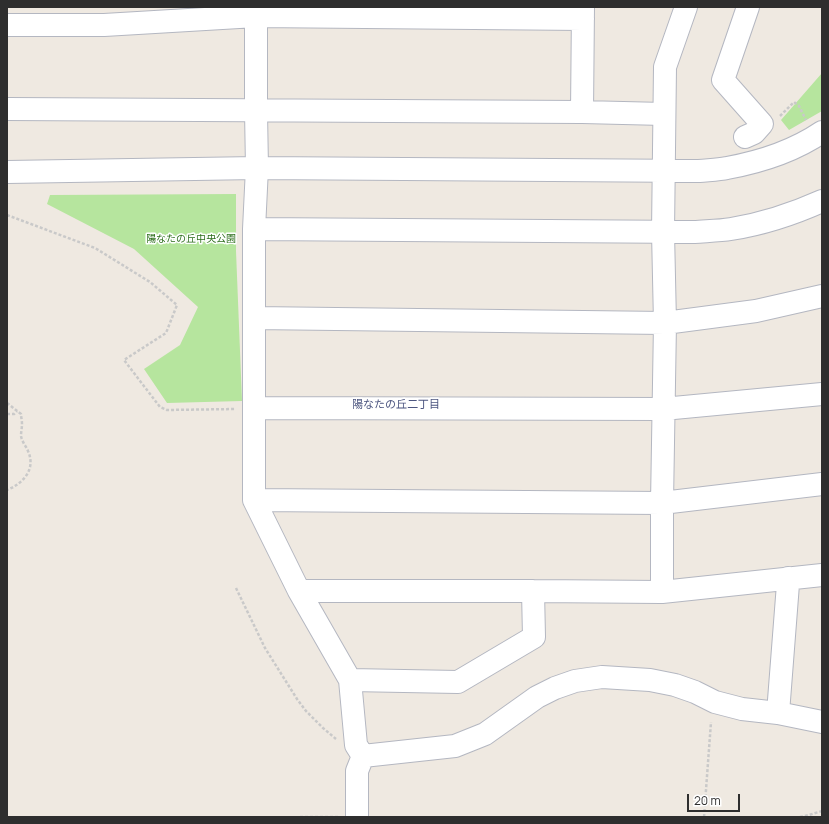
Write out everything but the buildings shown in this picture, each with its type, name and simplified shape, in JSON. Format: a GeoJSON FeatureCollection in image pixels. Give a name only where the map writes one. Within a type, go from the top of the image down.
{"type":"FeatureCollection","features":[{"type":"Feature","properties":{"kind":"street"},"geometry":{"type":"LineString","coordinates":[[662,592],[665,323],[663,232],[665,67],[686,7]]}},
{"type":"Feature","properties":{"kind":"street"},"geometry":{"type":"LineString","coordinates":[[745,137],[754,133],[762,124],[723,80],[748,7]]}},
{"type":"Feature","properties":{"kind":"street"},"geometry":{"type":"LineString","coordinates":[[7,25],[103,16],[256,12],[583,13],[582,112]]}},
{"type":"Feature","properties":{"kind":"street"},"geometry":{"type":"LineString","coordinates":[[256,12],[257,168],[254,229],[254,318],[245,408],[254,500],[299,592],[350,680],[359,751],[357,771],[357,817]]}},
{"type":"Feature","properties":{"kind":"street"},"geometry":{"type":"LineString","coordinates":[[7,109],[582,112],[664,114]]}},
{"type":"Feature","properties":{"kind":"street"},"geometry":{"type":"LineString","coordinates":[[7,172],[257,168],[664,172],[699,171],[733,167],[775,156],[818,134]]}},
{"type":"Feature","properties":{"kind":"street"},"geometry":{"type":"LineString","coordinates":[[254,229],[694,232],[736,228],[761,223],[790,215],[822,201]]}},
{"type":"Feature","properties":{"kind":"street"},"geometry":{"type":"LineString","coordinates":[[254,318],[665,323],[756,312],[822,296]]}},
{"type":"Feature","properties":{"kind":"street"},"geometry":{"type":"LineString","coordinates":[[245,408],[664,409],[822,394]]}},
{"type":"Feature","properties":{"kind":"street"},"geometry":{"type":"LineString","coordinates":[[254,500],[662,503],[822,484]]}},
{"type":"Feature","properties":{"kind":"street"},"geometry":{"type":"LineString","coordinates":[[299,592],[662,592],[822,575]]}},
{"type":"Feature","properties":{"kind":"street"},"geometry":{"type":"LineString","coordinates":[[778,713],[788,578]]}},
{"type":"Feature","properties":{"kind":"street"},"geometry":{"type":"LineString","coordinates":[[350,680],[458,682],[534,637],[533,591]]}},
{"type":"Feature","properties":{"kind":"street"},"geometry":{"type":"LineString","coordinates":[[359,751],[455,746],[485,734],[537,698],[555,688],[575,680],[602,677],[650,680],[675,685],[695,692],[715,702],[742,709],[778,713],[822,722]]}},
{"type":"Feature","properties":{"kind":"path"},"geometry":{"type":"LineString","coordinates":[[762,124],[772,124],[794,102],[799,106],[818,134]]}},
{"type":"Feature","properties":{"kind":"path"},"geometry":{"type":"LineString","coordinates":[[7,215],[95,248],[150,282],[177,305],[166,333],[124,360],[160,407],[167,410],[245,408]]}},
{"type":"Feature","properties":{"kind":"path"},"geometry":{"type":"LineString","coordinates":[[7,403],[21,414],[21,435],[30,458],[30,468],[28,474],[20,483],[7,490]]}},
{"type":"Feature","properties":{"kind":"path"},"geometry":{"type":"LineString","coordinates":[[7,414],[14,414],[17,411]]}},
{"type":"Feature","properties":{"kind":"path"},"geometry":{"type":"LineString","coordinates":[[236,588],[265,648],[306,711],[340,743],[359,751]]}},
{"type":"Feature","properties":{"kind":"path"},"geometry":{"type":"LineString","coordinates":[[704,817],[712,714],[715,702]]}},
{"type":"Feature","properties":{"kind":"path"},"geometry":{"type":"LineString","coordinates":[[800,817],[822,811]]}},
{"type":"Feature","properties":{"kind":"path"},"geometry":{"type":"LineString","coordinates":[[300,817],[357,817]]}},
{"type":"Feature","properties":{"kind":"green space"},"geometry":{"type":"Polygon","coordinates":[[[822,73],[822,111],[789,130],[781,120],[822,73]]]}},
{"type":"Feature","properties":{"kind":"green space","name":"陽なたの丘中央公園"},"geometry":{"type":"Polygon","coordinates":[[[236,194],[236,251],[242,401],[167,403],[144,369],[180,345],[198,307],[134,249],[47,204],[50,195],[236,194]]]}},
{"type":"Feature","properties":{"kind":"district","name":"陽なたの丘二丁目"},"geometry":{"type":"Point","coordinates":[396,405]}}]}
